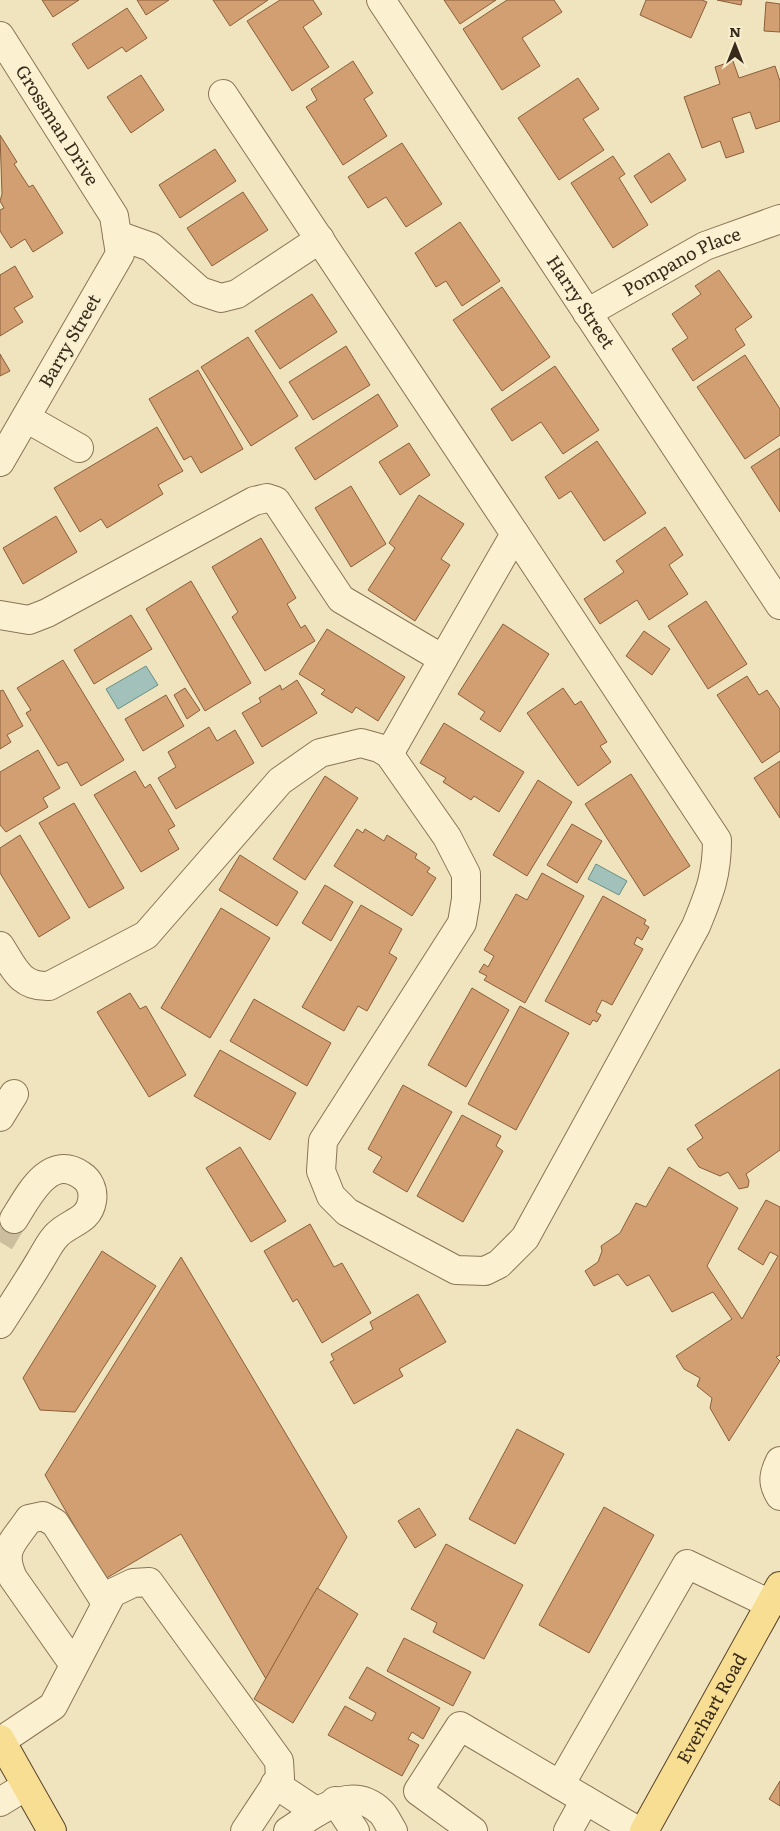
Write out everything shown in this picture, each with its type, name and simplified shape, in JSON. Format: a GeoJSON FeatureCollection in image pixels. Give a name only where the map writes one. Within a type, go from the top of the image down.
{"type":"FeatureCollection","features":[{"type":"Feature","properties":{"kind":"main road","name":"Everhart Road"},"geometry":{"type":"LineString","coordinates":[[644,1831],[775,1595]]}},
{"type":"Feature","properties":{"kind":"main road"},"geometry":{"type":"LineString","coordinates":[[0,1740],[52,1831]]}},
{"type":"Feature","properties":{"kind":"street","name":"Harry Street"},"geometry":{"type":"LineString","coordinates":[[381,0],[780,605]]}},
{"type":"Feature","properties":{"kind":"street","name":"Grossman Drive"},"geometry":{"type":"LineString","coordinates":[[0,36],[115,226]]}},
{"type":"Feature","properties":{"kind":"street"},"geometry":{"type":"LineString","coordinates":[[0,946],[17,973],[28,983],[37,987],[49,986],[146,935],[280,780],[320,753],[361,743],[379,748],[389,754],[451,844],[466,874],[466,899],[462,924],[323,1141],[321,1171],[331,1196],[347,1212],[456,1270],[485,1271],[499,1264],[525,1238],[696,926],[714,882],[718,863],[718,840],[223,94]]}},
{"type":"Feature","properties":{"kind":"street","name":"Pompano Place"},"geometry":{"type":"LineString","coordinates":[[587,313],[705,246],[780,219]]}},
{"type":"Feature","properties":{"kind":"street"},"geometry":{"type":"LineString","coordinates":[[115,226],[151,247],[200,291],[221,298],[238,294],[320,240]]}},
{"type":"Feature","properties":{"kind":"street","name":"Barry Street"},"geometry":{"type":"LineString","coordinates":[[0,462],[120,254],[115,226]]}},
{"type":"Feature","properties":{"kind":"street"},"geometry":{"type":"LineString","coordinates":[[26,418],[79,448]]}},
{"type":"Feature","properties":{"kind":"street"},"geometry":{"type":"LineString","coordinates":[[0,615],[29,620],[46,613],[254,501],[267,498],[276,501],[341,599],[443,659]]}},
{"type":"Feature","properties":{"kind":"street"},"geometry":{"type":"LineString","coordinates":[[389,754],[515,534]]}},
{"type":"Feature","properties":{"kind":"street"},"geometry":{"type":"LineString","coordinates":[[0,1324],[58,1233],[88,1214],[92,1200],[91,1187],[86,1178],[77,1172],[66,1169],[54,1170],[44,1175],[14,1218]]}},
{"type":"Feature","properties":{"kind":"street"},"geometry":{"type":"LineString","coordinates":[[780,1461],[774,1473],[774,1484],[780,1496]]}},
{"type":"Feature","properties":{"kind":"street"},"geometry":{"type":"LineString","coordinates":[[74,1665],[13,1578],[6,1564],[6,1552],[29,1519],[43,1516],[56,1523],[106,1603]]}},
{"type":"Feature","properties":{"kind":"street"},"geometry":{"type":"LineString","coordinates":[[560,1785],[687,1564],[775,1595]]}},
{"type":"Feature","properties":{"kind":"street"},"geometry":{"type":"LineString","coordinates":[[0,1740],[53,1706],[112,1593],[133,1583],[149,1582],[278,1761],[280,1778],[245,1831]]}},
{"type":"Feature","properties":{"kind":"street"},"geometry":{"type":"LineString","coordinates":[[473,1831],[418,1791],[460,1726],[638,1831]]}},
{"type":"Feature","properties":{"kind":"street"},"geometry":{"type":"LineString","coordinates":[[275,1784],[326,1806],[356,1831]]}},
{"type":"Feature","properties":{"kind":"street"},"geometry":{"type":"LineString","coordinates":[[0,1802],[26,1786]]}},
{"type":"Feature","properties":{"kind":"street"},"geometry":{"type":"LineString","coordinates":[[288,1831],[326,1806],[363,1800],[381,1812],[394,1831]]}},
{"type":"Feature","properties":{"kind":"street"},"geometry":{"type":"LineString","coordinates":[[568,1831],[586,1800]]}},
{"type":"Feature","properties":{"kind":"water"},"geometry":{"type":"Polygon","coordinates":[[[146,666],[158,685],[118,709],[106,689],[146,666]]]}},
{"type":"Feature","properties":{"kind":"water"},"geometry":{"type":"Polygon","coordinates":[[[596,864],[627,881],[619,895],[588,879],[596,864]]]}},
{"type":"Feature","properties":{"kind":"building"},"geometry":{"type":"Polygon","coordinates":[[[42,0],[79,0],[53,17],[42,0]]]}},
{"type":"Feature","properties":{"kind":"building"},"geometry":{"type":"Polygon","coordinates":[[[137,0],[169,0],[146,15],[137,0]]]}},
{"type":"Feature","properties":{"kind":"building"},"geometry":{"type":"Polygon","coordinates":[[[213,0],[268,0],[230,26],[213,0]]]}},
{"type":"Feature","properties":{"kind":"building"},"geometry":{"type":"Polygon","coordinates":[[[280,0],[313,0],[322,14],[303,27],[329,67],[292,91],[247,21],[280,0]]]}},
{"type":"Feature","properties":{"kind":"building"},"geometry":{"type":"Polygon","coordinates":[[[444,0],[496,0],[460,24],[444,0]]]}},
{"type":"Feature","properties":{"kind":"building"},"geometry":{"type":"Polygon","coordinates":[[[507,0],[554,0],[562,12],[522,38],[540,66],[502,90],[463,29],[507,0]]]}},
{"type":"Feature","properties":{"kind":"building"},"geometry":{"type":"Polygon","coordinates":[[[646,0],[702,0],[707,2],[691,38],[640,15],[646,0]]]}},
{"type":"Feature","properties":{"kind":"building"},"geometry":{"type":"Polygon","coordinates":[[[717,0],[742,0],[741,5],[717,0]]]}},
{"type":"Feature","properties":{"kind":"building"},"geometry":{"type":"Polygon","coordinates":[[[766,2],[780,4],[780,32],[764,31],[766,2]]]}},
{"type":"Feature","properties":{"kind":"building"},"geometry":{"type":"Polygon","coordinates":[[[127,8],[147,38],[126,52],[122,47],[88,69],[72,44],[127,8]]]}},
{"type":"Feature","properties":{"kind":"building"},"geometry":{"type":"Polygon","coordinates":[[[353,61],[373,93],[364,99],[387,136],[343,165],[306,107],[317,100],[311,89],[353,61]]]}},
{"type":"Feature","properties":{"kind":"building"},"geometry":{"type":"Polygon","coordinates":[[[733,61],[739,78],[775,66],[780,81],[780,121],[756,129],[750,112],[732,118],[744,152],[726,158],[720,141],[702,148],[684,97],[720,84],[715,67],[733,61]]]}},
{"type":"Feature","properties":{"kind":"building"},"geometry":{"type":"Polygon","coordinates":[[[141,75],[164,110],[131,133],[107,97],[141,75]]]}},
{"type":"Feature","properties":{"kind":"building"},"geometry":{"type":"Polygon","coordinates":[[[578,78],[599,109],[583,119],[604,150],[559,180],[518,118],[578,78]]]}},
{"type":"Feature","properties":{"kind":"building"},"geometry":{"type":"Polygon","coordinates":[[[0,135],[17,162],[14,164],[29,187],[33,185],[63,233],[33,252],[25,239],[11,248],[0,231],[0,210],[4,208],[0,201],[2,194],[0,135]]]}},
{"type":"Feature","properties":{"kind":"building"},"geometry":{"type":"Polygon","coordinates":[[[402,143],[442,204],[406,227],[386,197],[368,208],[348,177],[402,143]]]}},
{"type":"Feature","properties":{"kind":"building"},"geometry":{"type":"Polygon","coordinates":[[[215,149],[236,181],[180,218],[159,185],[215,149]]]}},
{"type":"Feature","properties":{"kind":"building"},"geometry":{"type":"Polygon","coordinates":[[[669,153],[686,180],[651,203],[634,176],[669,153]]]}},
{"type":"Feature","properties":{"kind":"building"},"geometry":{"type":"Polygon","coordinates":[[[613,156],[625,174],[619,178],[648,225],[613,248],[571,183],[613,156]]]}},
{"type":"Feature","properties":{"kind":"building"},"geometry":{"type":"Polygon","coordinates":[[[243,192],[268,230],[212,266],[187,228],[243,192]]]}},
{"type":"Feature","properties":{"kind":"building"},"geometry":{"type":"Polygon","coordinates":[[[460,222],[500,281],[462,306],[446,281],[436,287],[415,253],[460,222]]]}},
{"type":"Feature","properties":{"kind":"building"},"geometry":{"type":"Polygon","coordinates":[[[15,266],[33,297],[14,308],[23,322],[0,336],[0,275],[15,266]]]}},
{"type":"Feature","properties":{"kind":"building"},"geometry":{"type":"Polygon","coordinates":[[[719,270],[752,317],[735,329],[745,345],[693,381],[672,349],[688,338],[672,314],[701,294],[695,286],[719,270]]]}},
{"type":"Feature","properties":{"kind":"building"},"geometry":{"type":"Polygon","coordinates":[[[502,287],[550,357],[502,391],[453,320],[502,287]]]}},
{"type":"Feature","properties":{"kind":"building"},"geometry":{"type":"Polygon","coordinates":[[[312,294],[337,332],[280,369],[255,331],[312,294]]]}},
{"type":"Feature","properties":{"kind":"building"},"geometry":{"type":"Polygon","coordinates":[[[248,337],[298,416],[251,446],[201,367],[248,337]]]}},
{"type":"Feature","properties":{"kind":"building"},"geometry":{"type":"Polygon","coordinates":[[[346,346],[370,385],[313,420],[289,382],[346,346]]]}},
{"type":"Feature","properties":{"kind":"building"},"geometry":{"type":"Polygon","coordinates":[[[0,354],[10,371],[0,376],[0,354]]]}},
{"type":"Feature","properties":{"kind":"building"},"geometry":{"type":"Polygon","coordinates":[[[745,355],[780,409],[780,435],[745,459],[697,387],[745,355]]]}},
{"type":"Feature","properties":{"kind":"building"},"geometry":{"type":"Polygon","coordinates":[[[555,366],[599,430],[563,454],[541,422],[512,441],[491,409],[555,366]]]}},
{"type":"Feature","properties":{"kind":"building"},"geometry":{"type":"Polygon","coordinates":[[[198,370],[243,449],[201,473],[191,456],[184,460],[149,399],[198,370]]]}},
{"type":"Feature","properties":{"kind":"building"},"geometry":{"type":"Polygon","coordinates":[[[378,394],[398,426],[315,480],[295,448],[378,394]]]}},
{"type":"Feature","properties":{"kind":"building"},"geometry":{"type":"Polygon","coordinates":[[[157,427],[183,471],[158,485],[163,494],[107,528],[101,519],[80,532],[54,488],[157,427]]]}},
{"type":"Feature","properties":{"kind":"building"},"geometry":{"type":"Polygon","coordinates":[[[597,441],[646,513],[604,541],[571,491],[559,499],[545,477],[597,441]]]}},
{"type":"Feature","properties":{"kind":"building"},"geometry":{"type":"Polygon","coordinates":[[[409,443],[430,475],[400,495],[379,462],[409,443]]]}},
{"type":"Feature","properties":{"kind":"building"},"geometry":{"type":"Polygon","coordinates":[[[780,448],[780,512],[751,467],[780,448]]]}},
{"type":"Feature","properties":{"kind":"building"},"geometry":{"type":"Polygon","coordinates":[[[351,486],[386,544],[351,567],[315,508],[351,486]]]}},
{"type":"Feature","properties":{"kind":"building"},"geometry":{"type":"Polygon","coordinates":[[[419,495],[464,524],[441,559],[450,565],[415,621],[368,590],[395,548],[389,543],[419,495]]]}},
{"type":"Feature","properties":{"kind":"building"},"geometry":{"type":"Polygon","coordinates":[[[56,516],[77,552],[23,584],[3,548],[56,516]]]}},
{"type":"Feature","properties":{"kind":"building"},"geometry":{"type":"Polygon","coordinates":[[[665,527],[683,555],[669,565],[688,594],[649,620],[637,600],[600,624],[584,599],[624,572],[616,561],[665,527]]]}},
{"type":"Feature","properties":{"kind":"building"},"geometry":{"type":"Polygon","coordinates":[[[261,538],[296,598],[287,604],[301,628],[305,625],[315,641],[265,671],[232,617],[238,612],[212,567],[261,538]]]}},
{"type":"Feature","properties":{"kind":"building"},"geometry":{"type":"Polygon","coordinates":[[[191,581],[251,683],[205,711],[146,609],[191,581]]]}},
{"type":"Feature","properties":{"kind":"building"},"geometry":{"type":"Polygon","coordinates":[[[706,601],[747,664],[708,689],[668,626],[706,601]]]}},
{"type":"Feature","properties":{"kind":"building"},"geometry":{"type":"Polygon","coordinates":[[[131,615],[152,649],[94,684],[74,650],[131,615]]]}},
{"type":"Feature","properties":{"kind":"building"},"geometry":{"type":"Polygon","coordinates":[[[503,624],[549,654],[500,732],[480,719],[485,712],[458,694],[503,624]]]}},
{"type":"Feature","properties":{"kind":"building"},"geometry":{"type":"Polygon","coordinates":[[[327,629],[405,677],[378,721],[356,707],[352,713],[321,694],[325,690],[299,674],[327,629]]]}},
{"type":"Feature","properties":{"kind":"building"},"geometry":{"type":"Polygon","coordinates":[[[644,631],[670,649],[652,675],[626,656],[644,631]]]}},
{"type":"Feature","properties":{"kind":"building"},"geometry":{"type":"Polygon","coordinates":[[[63,660],[124,760],[81,786],[67,762],[58,766],[26,713],[31,710],[17,688],[63,660]]]}},
{"type":"Feature","properties":{"kind":"building"},"geometry":{"type":"Polygon","coordinates":[[[747,676],[759,695],[767,690],[780,709],[780,751],[762,763],[717,695],[747,676]]]}},
{"type":"Feature","properties":{"kind":"building"},"geometry":{"type":"Polygon","coordinates":[[[297,680],[317,713],[262,747],[242,713],[261,702],[259,698],[280,685],[282,690],[297,680]]]}},
{"type":"Feature","properties":{"kind":"building"},"geometry":{"type":"Polygon","coordinates":[[[185,688],[200,710],[187,719],[174,695],[185,688]]]}},
{"type":"Feature","properties":{"kind":"building"},"geometry":{"type":"Polygon","coordinates":[[[563,688],[575,705],[581,701],[607,742],[600,746],[611,762],[578,786],[527,713],[563,688]]]}},
{"type":"Feature","properties":{"kind":"building"},"geometry":{"type":"Polygon","coordinates":[[[3,690],[23,726],[7,735],[11,742],[0,749],[0,691],[3,690]]]}},
{"type":"Feature","properties":{"kind":"building"},"geometry":{"type":"Polygon","coordinates":[[[166,695],[184,726],[143,751],[125,719],[166,695]]]}},
{"type":"Feature","properties":{"kind":"building"},"geometry":{"type":"Polygon","coordinates":[[[444,723],[524,772],[499,812],[474,796],[471,800],[443,782],[446,778],[420,763],[444,723]]]}},
{"type":"Feature","properties":{"kind":"building"},"geometry":{"type":"Polygon","coordinates":[[[209,727],[217,741],[235,730],[254,763],[176,809],[158,778],[176,767],[168,752],[209,727]]]}},
{"type":"Feature","properties":{"kind":"building"},"geometry":{"type":"Polygon","coordinates":[[[38,750],[60,788],[43,798],[48,807],[6,832],[0,825],[0,772],[38,750]]]}},
{"type":"Feature","properties":{"kind":"building"},"geometry":{"type":"Polygon","coordinates":[[[780,761],[780,818],[754,778],[780,761]]]}},
{"type":"Feature","properties":{"kind":"building"},"geometry":{"type":"Polygon","coordinates":[[[135,771],[145,788],[150,784],[175,826],[168,830],[179,849],[141,872],[94,795],[135,771]]]}},
{"type":"Feature","properties":{"kind":"building"},"geometry":{"type":"Polygon","coordinates":[[[631,774],[690,866],[644,896],[585,804],[631,774]]]}},
{"type":"Feature","properties":{"kind":"building"},"geometry":{"type":"Polygon","coordinates":[[[325,776],[358,798],[305,880],[273,859],[325,776]]]}},
{"type":"Feature","properties":{"kind":"building"},"geometry":{"type":"Polygon","coordinates":[[[538,780],[572,802],[527,876],[493,855],[538,780]]]}},
{"type":"Feature","properties":{"kind":"building"},"geometry":{"type":"Polygon","coordinates":[[[74,803],[124,888],[89,908],[39,823],[74,803]]]}},
{"type":"Feature","properties":{"kind":"building"},"geometry":{"type":"Polygon","coordinates":[[[572,824],[602,841],[577,883],[547,865],[572,824]]]}},
{"type":"Feature","properties":{"kind":"building"},"geometry":{"type":"Polygon","coordinates":[[[357,829],[363,833],[365,829],[384,841],[387,835],[417,854],[415,858],[430,868],[427,872],[436,878],[412,916],[334,866],[357,829]]]}},
{"type":"Feature","properties":{"kind":"building"},"geometry":{"type":"Polygon","coordinates":[[[20,835],[70,918],[39,937],[0,873],[0,848],[20,835]]]}},
{"type":"Feature","properties":{"kind":"building"},"geometry":{"type":"Polygon","coordinates":[[[240,855],[298,892],[277,926],[219,890],[240,855]]]}},
{"type":"Feature","properties":{"kind":"building"},"geometry":{"type":"Polygon","coordinates":[[[542,873],[584,896],[525,1003],[484,980],[487,976],[479,972],[484,964],[488,967],[494,956],[484,950],[516,894],[527,900],[542,873]]]}},
{"type":"Feature","properties":{"kind":"building"},"geometry":{"type":"Polygon","coordinates":[[[325,885],[353,902],[331,941],[302,923],[325,885]]]}},
{"type":"Feature","properties":{"kind":"building"},"geometry":{"type":"Polygon","coordinates":[[[603,896],[646,920],[644,924],[649,927],[642,940],[637,937],[634,944],[643,949],[612,1005],[602,1000],[596,1012],[601,1015],[597,1022],[593,1020],[590,1025],[545,1001],[603,896]]]}},
{"type":"Feature","properties":{"kind":"building"},"geometry":{"type":"Polygon","coordinates":[[[361,905],[402,929],[389,953],[397,958],[367,1011],[358,1006],[344,1031],[302,1007],[361,905]]]}},
{"type":"Feature","properties":{"kind":"building"},"geometry":{"type":"Polygon","coordinates":[[[221,908],[270,938],[210,1038],[161,1008],[221,908]]]}},
{"type":"Feature","properties":{"kind":"building"},"geometry":{"type":"Polygon","coordinates":[[[472,988],[509,1010],[466,1087],[428,1065],[472,988]]]}},
{"type":"Feature","properties":{"kind":"building"},"geometry":{"type":"Polygon","coordinates":[[[130,993],[140,1009],[146,1006],[186,1075],[149,1097],[97,1012],[130,993]]]}},
{"type":"Feature","properties":{"kind":"building"},"geometry":{"type":"Polygon","coordinates":[[[254,999],[331,1043],[307,1086],[230,1041],[254,999]]]}},
{"type":"Feature","properties":{"kind":"building"},"geometry":{"type":"Polygon","coordinates":[[[520,1006],[569,1033],[516,1130],[468,1104],[520,1006]]]}},
{"type":"Feature","properties":{"kind":"building"},"geometry":{"type":"Polygon","coordinates":[[[220,1050],[296,1093],[270,1140],[194,1096],[220,1050]]]}},
{"type":"Feature","properties":{"kind":"building"},"geometry":{"type":"Polygon","coordinates":[[[780,1069],[780,1150],[746,1174],[749,1181],[748,1187],[739,1189],[728,1172],[720,1176],[699,1167],[687,1149],[703,1138],[695,1125],[780,1069]]]}},
{"type":"Feature","properties":{"kind":"building"},"geometry":{"type":"Polygon","coordinates":[[[403,1085],[452,1112],[407,1192],[373,1172],[382,1157],[368,1149],[403,1085]]]}},
{"type":"Feature","properties":{"kind":"building"},"geometry":{"type":"Polygon","coordinates":[[[462,1115],[501,1136],[496,1146],[503,1151],[463,1222],[417,1196],[462,1115]]]}},
{"type":"Feature","properties":{"kind":"building"},"geometry":{"type":"Polygon","coordinates":[[[240,1147],[286,1221],[251,1242],[206,1168],[240,1147]]]}},
{"type":"Feature","properties":{"kind":"building"},"geometry":{"type":"Polygon","coordinates":[[[669,1167],[738,1208],[707,1266],[742,1319],[778,1256],[770,1252],[763,1265],[738,1249],[766,1200],[780,1207],[780,1355],[776,1357],[780,1361],[729,1441],[710,1408],[712,1398],[697,1386],[700,1378],[684,1369],[676,1356],[732,1319],[713,1292],[672,1312],[649,1275],[627,1286],[618,1274],[594,1286],[585,1271],[598,1262],[602,1251],[601,1246],[620,1233],[636,1203],[646,1207],[669,1167]]]}},
{"type":"Feature","properties":{"kind":"building"},"geometry":{"type":"Polygon","coordinates":[[[310,1224],[334,1267],[342,1263],[371,1313],[322,1343],[297,1299],[293,1302],[264,1251],[310,1224]]]}},
{"type":"Feature","properties":{"kind":"building"},"geometry":{"type":"Polygon","coordinates":[[[102,1251],[156,1286],[75,1412],[40,1410],[23,1378],[102,1251]]]}},
{"type":"Feature","properties":{"kind":"building"},"geometry":{"type":"Polygon","coordinates":[[[181,1257],[347,1537],[266,1679],[181,1534],[105,1579],[45,1475],[181,1257]]]}},
{"type":"Feature","properties":{"kind":"building"},"geometry":{"type":"Polygon","coordinates":[[[418,1294],[446,1342],[399,1369],[403,1376],[354,1404],[330,1362],[334,1360],[331,1354],[373,1329],[370,1322],[418,1294]]]}},
{"type":"Feature","properties":{"kind":"building"},"geometry":{"type":"Polygon","coordinates":[[[517,1429],[564,1454],[515,1544],[469,1519],[517,1429]]]}},
{"type":"Feature","properties":{"kind":"building"},"geometry":{"type":"Polygon","coordinates":[[[604,1507],[654,1535],[589,1653],[539,1625],[604,1507]]]}},
{"type":"Feature","properties":{"kind":"building"},"geometry":{"type":"Polygon","coordinates":[[[419,1508],[436,1535],[415,1548],[398,1521],[419,1508]]]}},
{"type":"Feature","properties":{"kind":"building"},"geometry":{"type":"Polygon","coordinates":[[[446,1544],[523,1585],[484,1659],[433,1632],[437,1623],[411,1609],[446,1544]]]}},
{"type":"Feature","properties":{"kind":"building"},"geometry":{"type":"Polygon","coordinates":[[[317,1588],[358,1614],[293,1723],[254,1699],[317,1588]]]}},
{"type":"Feature","properties":{"kind":"building"},"geometry":{"type":"Polygon","coordinates":[[[404,1638],[471,1672],[453,1706],[387,1671],[404,1638]]]}},
{"type":"Feature","properties":{"kind":"building"},"geometry":{"type":"Polygon","coordinates":[[[367,1667],[440,1708],[423,1739],[412,1732],[408,1739],[419,1745],[402,1776],[328,1735],[345,1706],[372,1721],[376,1713],[349,1698],[367,1667]]]}},
{"type":"Feature","properties":{"kind":"building"},"geometry":{"type":"Polygon","coordinates":[[[780,1781],[780,1806],[769,1799],[780,1781]]]}},
{"type":"Feature","properties":{"kind":"tunnel"},"geometry":{"type":"LineString","coordinates":[[0,1242],[14,1219]]}}]}
